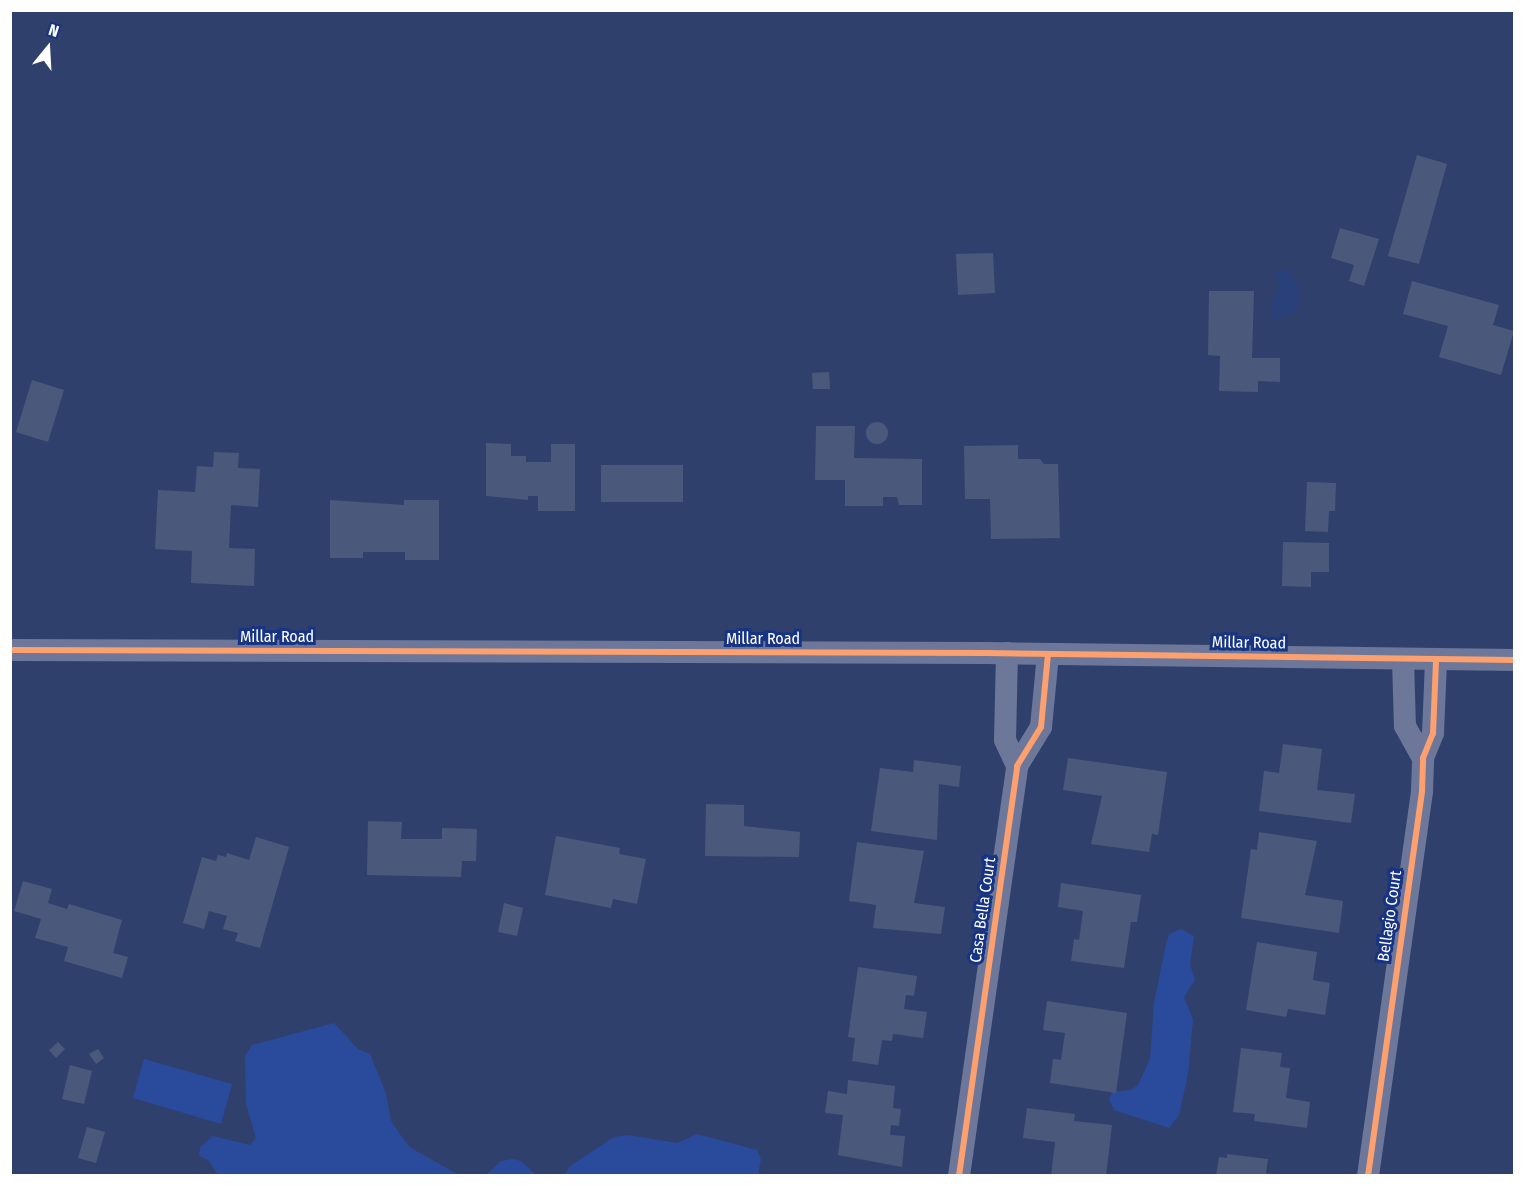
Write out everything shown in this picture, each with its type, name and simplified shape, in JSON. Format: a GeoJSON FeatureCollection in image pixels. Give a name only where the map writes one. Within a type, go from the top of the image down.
{"type":"FeatureCollection","features":[{"type":"Feature","properties":{"kind":"street","name":"Millar Road"},"geometry":{"type":"LineString","coordinates":[[10,650],[1007,653],[1515,660]]}},
{"type":"Feature","properties":{"kind":"street"},"geometry":{"type":"LineString","coordinates":[[1007,653],[1005,740],[1017,766]]}},
{"type":"Feature","properties":{"kind":"street","name":"Casa Bella Court"},"geometry":{"type":"LineString","coordinates":[[958,1176],[1017,766],[1041,727],[1048,654]]}},
{"type":"Feature","properties":{"kind":"street"},"geometry":{"type":"LineString","coordinates":[[1403,660],[1405,726],[1423,758]]}},
{"type":"Feature","properties":{"kind":"street","name":"Bellagio Court"},"geometry":{"type":"LineString","coordinates":[[1368,1176],[1422,791],[1423,758],[1433,733],[1436,660]]}},
{"type":"Feature","properties":{"kind":"shaded area"},"geometry":{"type":"Polygon","coordinates":[[[1287,268],[1299,287],[1298,308],[1294,313],[1271,320],[1271,305],[1279,287],[1275,274],[1287,268]]]}},
{"type":"Feature","properties":{"kind":"shaded area"},"geometry":{"type":"Polygon","coordinates":[[[1181,929],[1194,936],[1190,965],[1195,980],[1184,997],[1193,1020],[1188,1074],[1179,1115],[1169,1128],[1114,1110],[1109,1099],[1112,1092],[1131,1090],[1138,1085],[1150,1059],[1154,1003],[1166,944],[1169,934],[1181,929]]]}},
{"type":"Feature","properties":{"kind":"shaded area"},"geometry":{"type":"Polygon","coordinates":[[[334,1023],[358,1049],[370,1054],[386,1093],[391,1121],[411,1148],[459,1175],[218,1175],[208,1160],[199,1156],[200,1147],[213,1136],[250,1145],[256,1138],[246,1104],[245,1056],[252,1045],[334,1023]]]}},
{"type":"Feature","properties":{"kind":"shaded area"},"geometry":{"type":"Polygon","coordinates":[[[144,1059],[232,1084],[221,1124],[133,1098],[144,1059]]]}},
{"type":"Feature","properties":{"kind":"shaded area"},"geometry":{"type":"Polygon","coordinates":[[[697,1134],[757,1150],[761,1159],[758,1175],[564,1175],[570,1166],[614,1137],[628,1135],[677,1143],[697,1134]]]}},
{"type":"Feature","properties":{"kind":"shaded area"},"geometry":{"type":"Polygon","coordinates":[[[513,1159],[521,1161],[536,1175],[486,1175],[501,1161],[513,1159]]]}},
{"type":"Feature","properties":{"kind":"building"},"geometry":{"type":"Polygon","coordinates":[[[1417,155],[1447,164],[1419,264],[1388,256],[1417,155]]]}},
{"type":"Feature","properties":{"kind":"building"},"geometry":{"type":"Polygon","coordinates":[[[1340,228],[1379,239],[1364,286],[1349,281],[1354,265],[1331,258],[1340,228]]]}},
{"type":"Feature","properties":{"kind":"building"},"geometry":{"type":"Polygon","coordinates":[[[993,253],[995,293],[958,295],[956,254],[993,253]]]}},
{"type":"Feature","properties":{"kind":"building"},"geometry":{"type":"Polygon","coordinates":[[[1412,281],[1499,305],[1493,325],[1514,331],[1501,375],[1439,357],[1448,326],[1403,314],[1412,281]]]}},
{"type":"Feature","properties":{"kind":"building"},"geometry":{"type":"Polygon","coordinates":[[[1209,291],[1254,291],[1252,358],[1280,358],[1280,382],[1258,381],[1258,392],[1219,391],[1220,356],[1208,355],[1209,291]]]}},
{"type":"Feature","properties":{"kind":"building"},"geometry":{"type":"Polygon","coordinates":[[[829,372],[830,389],[813,389],[812,373],[829,372]]]}},
{"type":"Feature","properties":{"kind":"building"},"geometry":{"type":"Polygon","coordinates":[[[32,380],[64,390],[48,442],[16,432],[32,380]]]}},
{"type":"Feature","properties":{"kind":"building"},"geometry":{"type":"Polygon","coordinates":[[[877,422],[885,425],[888,433],[885,441],[877,444],[869,441],[866,433],[869,425],[877,422]]]}},
{"type":"Feature","properties":{"kind":"building"},"geometry":{"type":"Polygon","coordinates":[[[816,426],[855,426],[854,458],[922,459],[922,505],[899,505],[897,497],[883,497],[883,506],[845,506],[845,480],[815,480],[816,426]]]}},
{"type":"Feature","properties":{"kind":"building"},"geometry":{"type":"Polygon","coordinates":[[[486,443],[511,444],[511,456],[526,456],[526,462],[551,462],[551,444],[575,444],[575,511],[538,511],[538,496],[528,496],[528,500],[486,496],[486,443]]]}},
{"type":"Feature","properties":{"kind":"building"},"geometry":{"type":"Polygon","coordinates":[[[1018,445],[1018,459],[1040,459],[1044,464],[1058,464],[1060,538],[991,539],[990,499],[965,499],[964,446],[1018,445]]]}},
{"type":"Feature","properties":{"kind":"building"},"geometry":{"type":"Polygon","coordinates":[[[214,452],[239,453],[238,468],[260,469],[258,507],[231,505],[229,548],[255,549],[254,586],[191,583],[192,551],[155,549],[158,490],[195,492],[197,466],[213,467],[214,452]]]}},
{"type":"Feature","properties":{"kind":"building"},"geometry":{"type":"Polygon","coordinates":[[[601,465],[683,465],[683,502],[601,502],[601,465]]]}},
{"type":"Feature","properties":{"kind":"building"},"geometry":{"type":"Polygon","coordinates":[[[1307,482],[1336,483],[1335,511],[1329,511],[1328,532],[1305,531],[1307,482]]]}},
{"type":"Feature","properties":{"kind":"building"},"geometry":{"type":"Polygon","coordinates":[[[330,500],[404,505],[404,500],[439,500],[439,560],[405,560],[405,552],[363,552],[363,558],[330,558],[330,500]]]}},
{"type":"Feature","properties":{"kind":"building"},"geometry":{"type":"Polygon","coordinates":[[[1283,542],[1329,543],[1329,572],[1311,572],[1311,587],[1282,586],[1283,542]]]}},
{"type":"Feature","properties":{"kind":"building"},"geometry":{"type":"Polygon","coordinates":[[[1283,744],[1322,749],[1317,790],[1355,794],[1351,823],[1259,811],[1264,771],[1279,773],[1283,744]]]}},
{"type":"Feature","properties":{"kind":"building"},"geometry":{"type":"Polygon","coordinates":[[[1068,758],[1167,772],[1158,835],[1152,834],[1149,852],[1091,844],[1102,796],[1063,790],[1068,758]]]}},
{"type":"Feature","properties":{"kind":"building"},"geometry":{"type":"Polygon","coordinates":[[[914,760],[961,766],[959,787],[939,784],[937,840],[871,831],[880,768],[913,772],[914,760]]]}},
{"type":"Feature","properties":{"kind":"building"},"geometry":{"type":"Polygon","coordinates":[[[706,804],[744,805],[744,826],[800,832],[799,857],[705,856],[706,804]]]}},
{"type":"Feature","properties":{"kind":"building"},"geometry":{"type":"Polygon","coordinates":[[[368,821],[402,822],[401,839],[442,839],[442,828],[477,829],[476,861],[462,861],[461,877],[367,875],[368,821]]]}},
{"type":"Feature","properties":{"kind":"building"},"geometry":{"type":"Polygon","coordinates":[[[1259,832],[1317,841],[1305,895],[1343,901],[1339,933],[1241,918],[1251,849],[1257,850],[1259,832]]]}},
{"type":"Feature","properties":{"kind":"building"},"geometry":{"type":"Polygon","coordinates":[[[556,836],[620,848],[619,854],[646,859],[637,904],[613,899],[611,908],[545,895],[556,836]]]}},
{"type":"Feature","properties":{"kind":"building"},"geometry":{"type":"Polygon","coordinates":[[[256,837],[289,847],[260,948],[235,941],[238,933],[223,929],[227,916],[209,911],[204,929],[183,923],[202,857],[216,861],[218,855],[226,857],[227,853],[249,860],[256,837]]]}},
{"type":"Feature","properties":{"kind":"building"},"geometry":{"type":"Polygon","coordinates":[[[857,842],[924,851],[914,903],[945,907],[941,934],[873,928],[876,905],[849,901],[857,842]]]}},
{"type":"Feature","properties":{"kind":"building"},"geometry":{"type":"Polygon","coordinates":[[[23,881],[52,889],[48,903],[67,909],[69,904],[122,920],[113,953],[128,957],[122,978],[64,961],[68,947],[35,938],[41,919],[14,911],[23,881]]]}},
{"type":"Feature","properties":{"kind":"building"},"geometry":{"type":"Polygon","coordinates":[[[1061,883],[1141,895],[1137,922],[1131,922],[1124,968],[1071,961],[1074,939],[1079,940],[1083,911],[1058,907],[1061,883]]]}},
{"type":"Feature","properties":{"kind":"building"},"geometry":{"type":"Polygon","coordinates":[[[504,903],[523,908],[517,936],[498,932],[504,903]]]}},
{"type":"Feature","properties":{"kind":"building"},"geometry":{"type":"Polygon","coordinates":[[[1257,942],[1317,952],[1313,980],[1330,983],[1325,1015],[1288,1009],[1286,1017],[1246,1010],[1257,942]]]}},
{"type":"Feature","properties":{"kind":"building"},"geometry":{"type":"Polygon","coordinates":[[[858,967],[917,976],[914,996],[906,995],[904,1009],[927,1012],[923,1038],[893,1034],[892,1041],[882,1040],[878,1065],[852,1061],[855,1038],[848,1037],[858,967]]]}},
{"type":"Feature","properties":{"kind":"building"},"geometry":{"type":"Polygon","coordinates":[[[1047,1001],[1127,1013],[1116,1093],[1050,1083],[1053,1059],[1061,1060],[1065,1033],[1043,1030],[1047,1001]]]}},
{"type":"Feature","properties":{"kind":"building"},"geometry":{"type":"Polygon","coordinates":[[[58,1042],[65,1049],[56,1058],[49,1050],[58,1042]]]}},
{"type":"Feature","properties":{"kind":"building"},"geometry":{"type":"Polygon","coordinates":[[[1241,1048],[1282,1053],[1280,1067],[1290,1068],[1286,1098],[1310,1102],[1307,1128],[1254,1121],[1255,1114],[1233,1112],[1241,1048]]]}},
{"type":"Feature","properties":{"kind":"building"},"geometry":{"type":"Polygon","coordinates":[[[98,1049],[104,1058],[96,1064],[89,1054],[98,1049]]]}},
{"type":"Feature","properties":{"kind":"building"},"geometry":{"type":"Polygon","coordinates":[[[70,1065],[92,1071],[84,1104],[62,1099],[70,1065]]]}},
{"type":"Feature","properties":{"kind":"building"},"geometry":{"type":"Polygon","coordinates":[[[848,1080],[895,1086],[893,1108],[901,1109],[899,1126],[891,1125],[890,1135],[905,1136],[902,1167],[838,1155],[843,1115],[825,1113],[828,1091],[847,1094],[848,1080]]]}},
{"type":"Feature","properties":{"kind":"building"},"geometry":{"type":"Polygon","coordinates":[[[1027,1108],[1075,1114],[1074,1121],[1112,1125],[1106,1176],[1051,1176],[1055,1142],[1023,1138],[1027,1108]]]}},
{"type":"Feature","properties":{"kind":"building"},"geometry":{"type":"Polygon","coordinates":[[[87,1127],[105,1132],[96,1163],[78,1158],[87,1127]]]}},
{"type":"Feature","properties":{"kind":"building"},"geometry":{"type":"Polygon","coordinates":[[[1227,1154],[1268,1159],[1266,1173],[1274,1176],[1216,1176],[1219,1157],[1227,1158],[1227,1154]]]}},
{"type":"Feature","properties":{"kind":"cycle path"},"geometry":{"type":"LineString","coordinates":[[10,650],[986,653],[1514,660]]}},
{"type":"Feature","properties":{"kind":"cycle path"},"geometry":{"type":"LineString","coordinates":[[959,1176],[1017,766],[1041,727],[1048,654]]}},
{"type":"Feature","properties":{"kind":"cycle path"},"geometry":{"type":"LineString","coordinates":[[1368,1176],[1422,791],[1423,758],[1433,733],[1436,661]]}}]}
